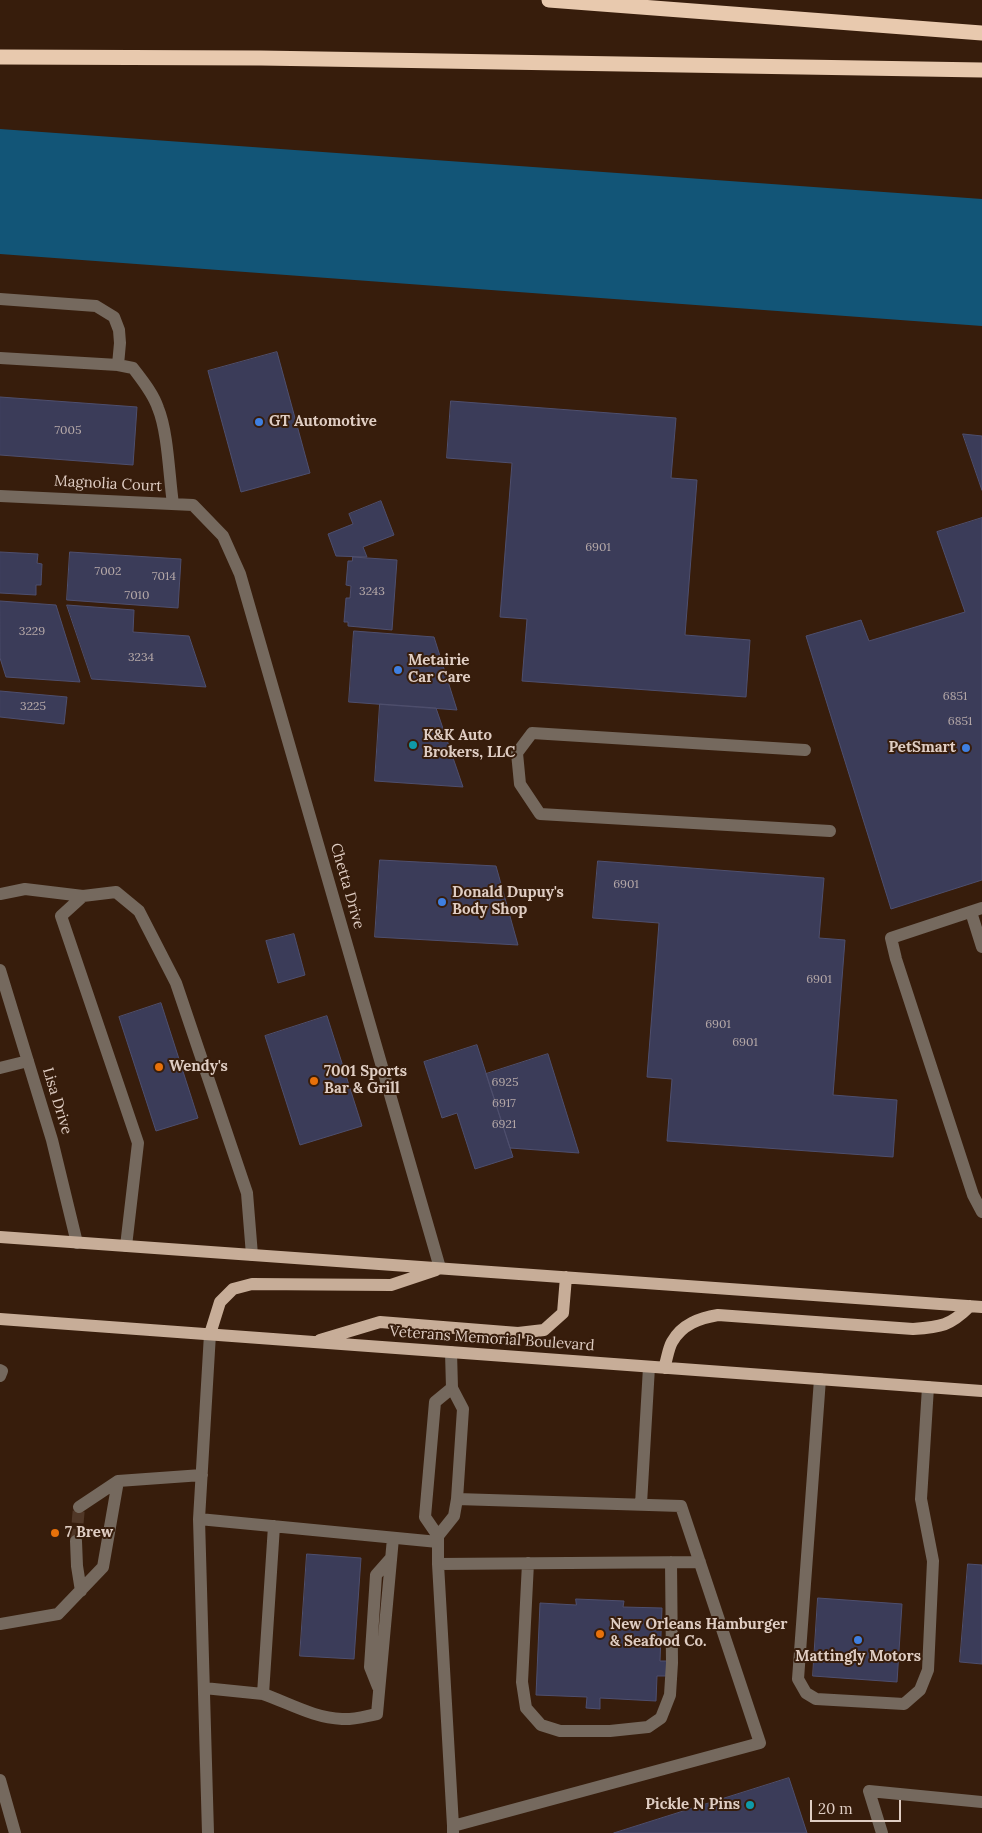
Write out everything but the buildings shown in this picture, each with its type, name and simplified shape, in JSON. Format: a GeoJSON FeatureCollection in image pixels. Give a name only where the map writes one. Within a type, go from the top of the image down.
{"type":"FeatureCollection","features":[{"type":"Feature","properties":{"kind":"highway"},"geometry":{"type":"LineString","coordinates":[[548,0],[982,33]]}},
{"type":"Feature","properties":{"kind":"highway"},"geometry":{"type":"LineString","coordinates":[[0,57],[261,58],[982,70]]}},
{"type":"Feature","properties":{"kind":"main road"},"geometry":{"type":"LineString","coordinates":[[0,1237],[976,1306]]}},
{"type":"Feature","properties":{"kind":"main road"},"geometry":{"type":"LineString","coordinates":[[210,1334],[220,1302],[233,1289],[252,1284],[391,1285],[440,1268]]}},
{"type":"Feature","properties":{"kind":"main road"},"geometry":{"type":"LineString","coordinates":[[313,1342],[380,1322],[518,1333],[544,1330],[563,1312],[566,1277]]}},
{"type":"Feature","properties":{"kind":"main road"},"geometry":{"type":"LineString","coordinates":[[664,1368],[673,1341],[687,1325],[718,1314],[913,1329],[939,1327],[957,1319],[976,1306]]}},
{"type":"Feature","properties":{"kind":"main road","name":"Veterans Memorial Boulevard"},"geometry":{"type":"LineString","coordinates":[[0,1319],[982,1392]]}},
{"type":"Feature","properties":{"kind":"street"},"geometry":{"type":"LineString","coordinates":[[0,299],[96,306],[114,317],[119,330],[118,365]]}},
{"type":"Feature","properties":{"kind":"street"},"geometry":{"type":"LineString","coordinates":[[0,358],[118,365],[133,368],[159,408],[166,441],[173,504]]}},
{"type":"Feature","properties":{"kind":"street","name":"Magnolia Court"},"geometry":{"type":"LineString","coordinates":[[0,496],[193,504],[207,520]]}},
{"type":"Feature","properties":{"kind":"street","name":"Chetta Drive"},"geometry":{"type":"LineString","coordinates":[[207,520],[224,536],[240,574],[440,1268]]}},
{"type":"Feature","properties":{"kind":"street"},"geometry":{"type":"LineString","coordinates":[[805,750],[532,733],[517,753],[520,784],[540,814],[830,831]]}},
{"type":"Feature","properties":{"kind":"street"},"geometry":{"type":"LineString","coordinates":[[0,894],[25,889],[83,896],[116,892],[139,911],[176,983],[247,1194],[252,1255]]}},
{"type":"Feature","properties":{"kind":"street"},"geometry":{"type":"LineString","coordinates":[[83,896],[61,916],[138,1143],[126,1246]]}},
{"type":"Feature","properties":{"kind":"street"},"geometry":{"type":"LineString","coordinates":[[982,947],[976,910],[891,938],[896,959],[982,1212]]}},
{"type":"Feature","properties":{"kind":"street","name":"Lisa Drive"},"geometry":{"type":"LineString","coordinates":[[0,970],[54,1147],[76,1243]]}},
{"type":"Feature","properties":{"kind":"street"},"geometry":{"type":"LineString","coordinates":[[0,1068],[28,1061]]}},
{"type":"Feature","properties":{"kind":"street"},"geometry":{"type":"LineString","coordinates":[[208,1833],[199,1519],[210,1334]]}},
{"type":"Feature","properties":{"kind":"street"},"geometry":{"type":"LineString","coordinates":[[438,1539],[454,1516],[457,1500],[463,1409],[452,1388],[451,1352]]}},
{"type":"Feature","properties":{"kind":"street"},"geometry":{"type":"LineString","coordinates":[[641,1504],[650,1367]]}},
{"type":"Feature","properties":{"kind":"street"},"geometry":{"type":"LineString","coordinates":[[0,1370],[2,1371],[0,1376]]}},
{"type":"Feature","properties":{"kind":"street"},"geometry":{"type":"LineString","coordinates":[[820,1379],[798,1679],[806,1693],[816,1699],[904,1704],[920,1690],[928,1670],[933,1561],[921,1500],[928,1387]]}},
{"type":"Feature","properties":{"kind":"street"},"geometry":{"type":"LineString","coordinates":[[452,1388],[435,1402],[425,1517],[438,1539],[453,1829],[760,1743],[681,1506],[457,1500]]}},
{"type":"Feature","properties":{"kind":"street"},"geometry":{"type":"LineString","coordinates":[[79,1506],[118,1481],[202,1475]]}},
{"type":"Feature","properties":{"kind":"street"},"geometry":{"type":"LineString","coordinates":[[0,1624],[58,1614],[103,1567],[118,1481]]}},
{"type":"Feature","properties":{"kind":"street"},"geometry":{"type":"LineString","coordinates":[[199,1519],[393,1538],[438,1539]]}},
{"type":"Feature","properties":{"kind":"street"},"geometry":{"type":"LineString","coordinates":[[263,1694],[274,1526]]}},
{"type":"Feature","properties":{"kind":"street"},"geometry":{"type":"LineString","coordinates":[[204,1688],[263,1694],[296,1706],[314,1716],[343,1720],[377,1714],[393,1538]]}},
{"type":"Feature","properties":{"kind":"street"},"geometry":{"type":"LineString","coordinates":[[76,1541],[81,1591]]}},
{"type":"Feature","properties":{"kind":"street"},"geometry":{"type":"LineString","coordinates":[[528,1563],[522,1682],[526,1708],[542,1725],[560,1731],[610,1731],[648,1727],[661,1718],[670,1695],[672,1663],[671,1562]]}},
{"type":"Feature","properties":{"kind":"street"},"geometry":{"type":"LineString","coordinates":[[438,1564],[700,1562]]}},
{"type":"Feature","properties":{"kind":"street"},"geometry":{"type":"LineString","coordinates":[[0,1780],[15,1833]]}},
{"type":"Feature","properties":{"kind":"street"},"geometry":{"type":"LineString","coordinates":[[882,1833],[869,1791],[982,1802]]}},
{"type":"Feature","properties":{"kind":"water"},"geometry":{"type":"Polygon","coordinates":[[[0,129],[982,199],[982,326],[0,254],[0,129]]]}},
{"type":"Feature","properties":{"kind":"tunnel"},"geometry":{"type":"LineString","coordinates":[[76,1541],[79,1507]]}},
{"type":"Feature","properties":{"kind":"place","name":"GT Automotive"},"geometry":{"type":"Point","coordinates":[259,422]}},
{"type":"Feature","properties":{"kind":"place","name":"Metairie Car Care"},"geometry":{"type":"Point","coordinates":[398,670]}},
{"type":"Feature","properties":{"kind":"place","name":"K&K Auto Brokers, LLC"},"geometry":{"type":"Point","coordinates":[413,745]}},
{"type":"Feature","properties":{"kind":"place","name":"PetSmart"},"geometry":{"type":"Point","coordinates":[966,748]}},
{"type":"Feature","properties":{"kind":"place","name":"Donald Dupuy's Body Shop"},"geometry":{"type":"Point","coordinates":[442,902]}},
{"type":"Feature","properties":{"kind":"place","name":"Wendy's"},"geometry":{"type":"Point","coordinates":[159,1067]}},
{"type":"Feature","properties":{"kind":"place","name":"7001 Sports Bar & Grill"},"geometry":{"type":"Point","coordinates":[314,1081]}},
{"type":"Feature","properties":{"kind":"place","name":"7 Brew"},"geometry":{"type":"Point","coordinates":[55,1533]}},
{"type":"Feature","properties":{"kind":"place","name":"New Orleans Hamburger & Seafood Co."},"geometry":{"type":"Point","coordinates":[600,1634]}},
{"type":"Feature","properties":{"kind":"place","name":"Mattingly Motors"},"geometry":{"type":"Point","coordinates":[858,1640]}},
{"type":"Feature","properties":{"kind":"place","name":"Pickle N Pins"},"geometry":{"type":"Point","coordinates":[750,1805]}}]}
